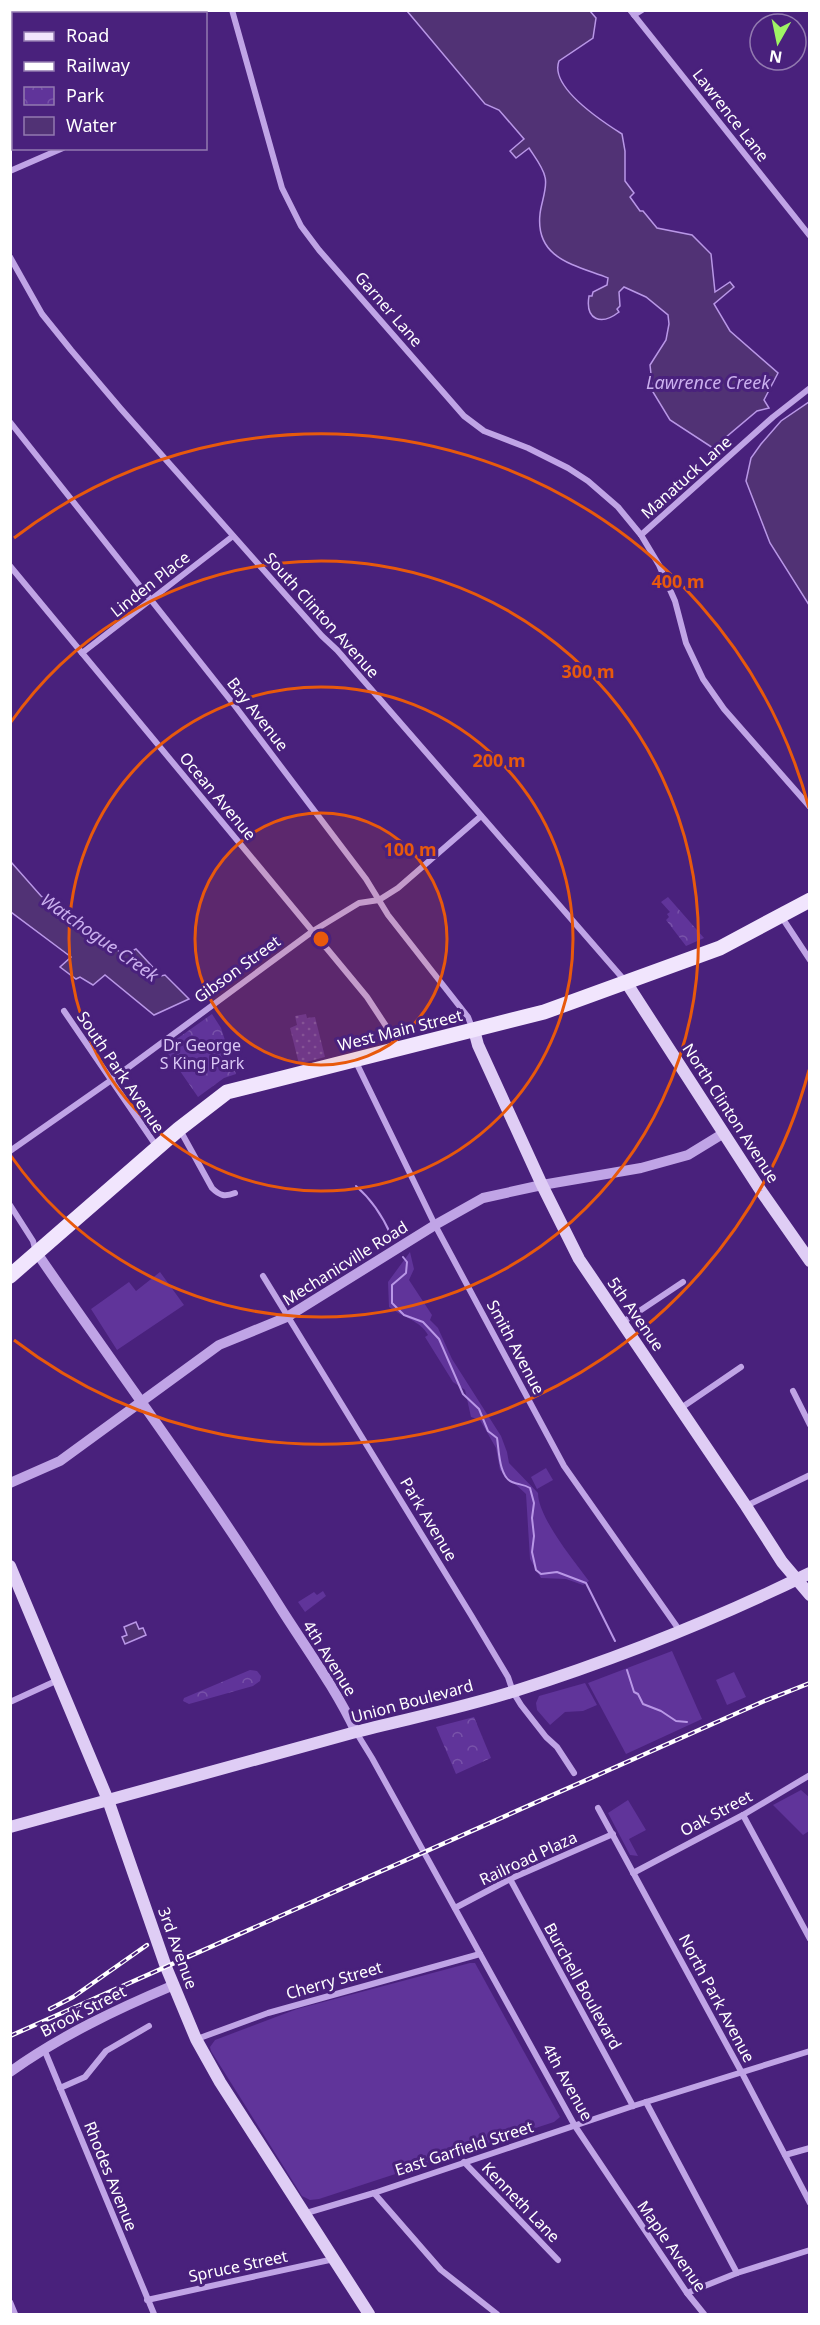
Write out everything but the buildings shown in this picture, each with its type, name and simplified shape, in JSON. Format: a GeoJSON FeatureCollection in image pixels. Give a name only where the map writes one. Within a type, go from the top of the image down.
{"type":"FeatureCollection","features":[{"type":"Feature","properties":{"kind":"main road","name":"West Main Street"},"geometry":{"type":"LineString","coordinates":[[10,1276],[179,1129],[227,1092],[544,1012],[720,948],[810,900]]}},
{"type":"Feature","properties":{"kind":"main road","name":"North Clinton Avenue"},"geometry":{"type":"LineString","coordinates":[[626,982],[810,1261]]}},
{"type":"Feature","properties":{"kind":"main road","name":"5th Avenue"},"geometry":{"type":"LineString","coordinates":[[474,1030],[478,1045],[542,1185],[579,1259],[681,1408],[782,1562],[810,1595]]}},
{"type":"Feature","properties":{"kind":"main road","name":"3rd Avenue"},"geometry":{"type":"LineString","coordinates":[[10,1566],[108,1800],[174,1985],[196,2039],[302,2214],[369,2314]]}},
{"type":"Feature","properties":{"kind":"main road","name":"Union Boulevard"},"geometry":{"type":"LineString","coordinates":[[10,1827],[356,1732],[513,1692],[610,1660],[680,1632],[810,1572]]}},
{"type":"Feature","properties":{"kind":"street","name":"Garner Lane"},"geometry":{"type":"LineString","coordinates":[[232,10],[282,188],[301,226],[319,250],[464,416],[484,431],[548,457],[588,481],[618,507],[641,535]]}},
{"type":"Feature","properties":{"kind":"street"},"geometry":{"type":"LineString","coordinates":[[632,13],[642,10]]}},
{"type":"Feature","properties":{"kind":"street","name":"Lawrence Lane"},"geometry":{"type":"LineString","coordinates":[[632,13],[810,236]]}},
{"type":"Feature","properties":{"kind":"street"},"geometry":{"type":"LineString","coordinates":[[10,171],[58,150]]}},
{"type":"Feature","properties":{"kind":"street","name":"South Clinton Avenue"},"geometry":{"type":"LineString","coordinates":[[10,257],[48,321],[121,409],[343,657],[626,982]]}},
{"type":"Feature","properties":{"kind":"street","name":"Manatuck Lane"},"geometry":{"type":"LineString","coordinates":[[810,388],[773,417],[641,535],[659,565],[675,601],[686,643],[703,679],[724,709],[810,807]]}},
{"type":"Feature","properties":{"kind":"street","name":"Bay Avenue"},"geometry":{"type":"LineString","coordinates":[[10,422],[153,599],[352,861],[468,1017],[474,1030]]}},
{"type":"Feature","properties":{"kind":"street","name":"Linden Place"},"geometry":{"type":"LineString","coordinates":[[82,653],[233,536]]}},
{"type":"Feature","properties":{"kind":"street","name":"Ocean Avenue"},"geometry":{"type":"LineString","coordinates":[[10,566],[367,997],[398,1048]]}},
{"type":"Feature","properties":{"kind":"street","name":"Gibson Street"},"geometry":{"type":"LineString","coordinates":[[10,1151],[313,931],[359,903],[379,900],[398,888],[481,816]]}},
{"type":"Feature","properties":{"kind":"street"},"geometry":{"type":"LineString","coordinates":[[781,915],[810,960]]}},
{"type":"Feature","properties":{"kind":"street","name":"South Park Avenue"},"geometry":{"type":"LineString","coordinates":[[64,1011],[157,1148]]}},
{"type":"Feature","properties":{"kind":"street","name":"Smith Avenue"},"geometry":{"type":"LineString","coordinates":[[355,1060],[435,1225],[564,1466],[680,1632]]}},
{"type":"Feature","properties":{"kind":"street"},"geometry":{"type":"LineString","coordinates":[[179,1129],[212,1188],[219,1195],[227,1196],[235,1193]]}},
{"type":"Feature","properties":{"kind":"street","name":"Mechanicville Road"},"geometry":{"type":"LineString","coordinates":[[10,1483],[60,1461],[219,1344],[287,1317],[435,1225],[483,1198],[641,1168],[688,1155],[724,1133]]}},
{"type":"Feature","properties":{"kind":"street"},"geometry":{"type":"LineString","coordinates":[[10,1205],[33,1240],[37,1253]]}},
{"type":"Feature","properties":{"kind":"street","name":"4th Avenue"},"geometry":{"type":"LineString","coordinates":[[37,1253],[239,1542],[307,1646],[372,1758],[575,2126],[618,2192]]}},
{"type":"Feature","properties":{"kind":"street","name":"Park Avenue"},"geometry":{"type":"LineString","coordinates":[[262,1276],[508,1677],[513,1692],[546,1737],[557,1747],[574,1773]]}},
{"type":"Feature","properties":{"kind":"street"},"geometry":{"type":"LineString","coordinates":[[622,1323],[682,1282]]}},
{"type":"Feature","properties":{"kind":"street"},"geometry":{"type":"LineString","coordinates":[[681,1408],[741,1367]]}},
{"type":"Feature","properties":{"kind":"street"},"geometry":{"type":"LineString","coordinates":[[793,1391],[810,1425]]}},
{"type":"Feature","properties":{"kind":"street"},"geometry":{"type":"LineString","coordinates":[[746,1506],[810,1475]]}},
{"type":"Feature","properties":{"kind":"street"},"geometry":{"type":"LineString","coordinates":[[10,1701],[59,1680]]}},
{"type":"Feature","properties":{"kind":"street"},"geometry":{"type":"LineString","coordinates":[[807,1777],[810,1785]]}},
{"type":"Feature","properties":{"kind":"street","name":"Oak Street"},"geometry":{"type":"LineString","coordinates":[[633,1873],[743,1815],[807,1777]]}},
{"type":"Feature","properties":{"kind":"street","name":"North Park Avenue"},"geometry":{"type":"LineString","coordinates":[[598,1808],[810,2203]]}},
{"type":"Feature","properties":{"kind":"street"},"geometry":{"type":"LineString","coordinates":[[743,1815],[810,1939]]}},
{"type":"Feature","properties":{"kind":"street","name":"Railroad Plaza"},"geometry":{"type":"LineString","coordinates":[[455,1908],[510,1879],[613,1834]]}},
{"type":"Feature","properties":{"kind":"street","name":"Burchell Boulevard"},"geometry":{"type":"LineString","coordinates":[[510,1879],[633,2106]]}},
{"type":"Feature","properties":{"kind":"street","name":"Cherry Street"},"geometry":{"type":"LineString","coordinates":[[196,2039],[268,2013],[480,1954]]}},
{"type":"Feature","properties":{"kind":"street","name":"Brook Street"},"geometry":{"type":"LineString","coordinates":[[10,2072],[43,2048],[134,2002],[174,1985]]}},
{"type":"Feature","properties":{"kind":"street"},"geometry":{"type":"LineString","coordinates":[[60,2088],[85,2077],[105,2051],[149,2026]]}},
{"type":"Feature","properties":{"kind":"street","name":"Rhodes Avenue"},"geometry":{"type":"LineString","coordinates":[[43,2048],[154,2314]]}},
{"type":"Feature","properties":{"kind":"street","name":"East Garfield Street"},"geometry":{"type":"LineString","coordinates":[[302,2214],[374,2193],[633,2106],[810,2050]]}},
{"type":"Feature","properties":{"kind":"street"},"geometry":{"type":"LineString","coordinates":[[646,2102],[737,2273]]}},
{"type":"Feature","properties":{"kind":"street"},"geometry":{"type":"LineString","coordinates":[[785,2156],[810,2148]]}},
{"type":"Feature","properties":{"kind":"street","name":"Kenneth Lane"},"geometry":{"type":"LineString","coordinates":[[464,2162],[558,2260]]}},
{"type":"Feature","properties":{"kind":"street","name":"Maple Avenue"},"geometry":{"type":"LineString","coordinates":[[618,2192],[704,2314]]}},
{"type":"Feature","properties":{"kind":"street"},"geometry":{"type":"LineString","coordinates":[[374,2193],[441,2270],[497,2314]]}},
{"type":"Feature","properties":{"kind":"street"},"geometry":{"type":"LineString","coordinates":[[687,2293],[737,2273],[810,2250]]}},
{"type":"Feature","properties":{"kind":"street","name":"Spruce Street"},"geometry":{"type":"LineString","coordinates":[[147,2300],[334,2259]]}},
{"type":"Feature","properties":{"kind":"street"},"geometry":{"type":"LineString","coordinates":[[10,2302],[15,2314]]}},
{"type":"Feature","properties":{"kind":"green space"},"geometry":{"type":"Polygon","coordinates":[[[668,897],[704,938],[686,946],[666,920],[670,912],[661,902],[668,897]]]}},
{"type":"Feature","properties":{"kind":"green space","name":"Dr George S King Park"},"geometry":{"type":"Polygon","coordinates":[[[212,1014],[221,1028],[236,1074],[224,1078],[198,1097],[164,1048],[212,1014]]]}},
{"type":"Feature","properties":{"kind":"green space"},"geometry":{"type":"Polygon","coordinates":[[[306,1014],[307,1018],[315,1017],[325,1057],[299,1064],[290,1028],[297,1025],[295,1016],[306,1014]]]}},
{"type":"Feature","properties":{"kind":"green space"},"geometry":{"type":"Polygon","coordinates":[[[410,1252],[414,1269],[409,1280],[432,1315],[430,1320],[438,1328],[452,1359],[501,1436],[509,1463],[538,1493],[550,1526],[589,1581],[583,1585],[566,1579],[541,1578],[530,1559],[526,1494],[500,1470],[496,1448],[480,1420],[471,1417],[465,1390],[453,1382],[425,1337],[428,1335],[425,1330],[389,1307],[388,1282],[410,1252]]]}},
{"type":"Feature","properties":{"kind":"green space"},"geometry":{"type":"Polygon","coordinates":[[[160,1272],[184,1305],[117,1350],[91,1309],[129,1282],[136,1291],[160,1272]]]}},
{"type":"Feature","properties":{"kind":"green space"},"geometry":{"type":"Polygon","coordinates":[[[546,1468],[553,1480],[537,1489],[531,1477],[546,1468]]]}},
{"type":"Feature","properties":{"kind":"green space"},"geometry":{"type":"Polygon","coordinates":[[[323,1591],[326,1596],[305,1612],[298,1602],[314,1592],[317,1595],[323,1591]]]}},
{"type":"Feature","properties":{"kind":"green space"},"geometry":{"type":"Polygon","coordinates":[[[672,1651],[702,1719],[626,1754],[588,1683],[672,1651]]]}},
{"type":"Feature","properties":{"kind":"green space"},"geometry":{"type":"Polygon","coordinates":[[[250,1670],[257,1671],[261,1676],[260,1681],[253,1686],[189,1704],[183,1701],[184,1698],[250,1670]]]}},
{"type":"Feature","properties":{"kind":"green space"},"geometry":{"type":"Polygon","coordinates":[[[734,1672],[746,1697],[727,1705],[716,1680],[734,1672]]]}},
{"type":"Feature","properties":{"kind":"green space"},"geometry":{"type":"Polygon","coordinates":[[[585,1683],[597,1705],[583,1711],[565,1712],[550,1725],[537,1710],[536,1703],[539,1696],[585,1683]]]}},
{"type":"Feature","properties":{"kind":"green space"},"geometry":{"type":"Polygon","coordinates":[[[474,1717],[491,1758],[456,1774],[436,1727],[474,1717]]]}},
{"type":"Feature","properties":{"kind":"green space"},"geometry":{"type":"Polygon","coordinates":[[[801,1790],[810,1798],[809,1831],[803,1835],[773,1805],[801,1790]]]}},
{"type":"Feature","properties":{"kind":"green space"},"geometry":{"type":"Polygon","coordinates":[[[628,1800],[646,1830],[629,1839],[638,1856],[630,1855],[608,1813],[628,1800]]]}},
{"type":"Feature","properties":{"kind":"green space"},"geometry":{"type":"Polygon","coordinates":[[[475,1963],[560,2117],[554,2122],[319,2199],[310,2200],[302,2196],[211,2051],[210,2047],[215,2040],[297,2009],[475,1963]]]}},
{"type":"Feature","properties":{"kind":"water","name":"Lawrence Creek"},"geometry":{"type":"Polygon","coordinates":[[[407,11],[590,11],[596,18],[593,38],[559,61],[558,71],[562,82],[580,103],[622,134],[625,151],[625,181],[634,193],[630,197],[640,211],[643,211],[657,228],[692,235],[711,254],[715,292],[730,282],[734,287],[714,304],[730,331],[778,373],[764,400],[769,408],[757,411],[713,448],[670,420],[653,392],[650,365],[666,340],[668,315],[646,297],[624,287],[619,292],[620,306],[617,309],[619,312],[606,319],[592,315],[589,311],[589,296],[607,285],[608,278],[560,258],[544,241],[540,229],[540,214],[546,181],[538,162],[529,148],[516,158],[510,151],[524,139],[499,110],[485,104],[407,11]]]}},
{"type":"Feature","properties":{"kind":"water"},"geometry":{"type":"Polygon","coordinates":[[[809,402],[809,605],[770,543],[746,481],[751,458],[761,444],[781,421],[809,402]]]}},
{"type":"Feature","properties":{"kind":"water"},"geometry":{"type":"Polygon","coordinates":[[[11,862],[41,896],[124,955],[136,949],[161,976],[165,975],[189,999],[154,1015],[105,975],[93,985],[80,977],[76,979],[60,967],[71,957],[11,912],[11,862]]]}},
{"type":"Feature","properties":{"kind":"water"},"geometry":{"type":"Polygon","coordinates":[[[136,1622],[139,1629],[143,1628],[146,1635],[125,1644],[122,1637],[127,1635],[124,1627],[136,1622]]]}},
{"type":"Feature","properties":{"kind":"waterway","name":"Watchogue Creek"},"geometry":{"type":"LineString","coordinates":[[356,1186],[376,1209],[391,1235]]}},
{"type":"Feature","properties":{"kind":"waterway","name":"Watchogue Creek"},"geometry":{"type":"LineString","coordinates":[[403,1257],[407,1262],[406,1273],[392,1285],[392,1303],[404,1315],[423,1322],[439,1339],[463,1394],[479,1409],[488,1431],[497,1438],[504,1475],[512,1482],[530,1488],[534,1503],[532,1552],[536,1570],[541,1574],[557,1572],[586,1583],[615,1641]]}},
{"type":"Feature","properties":{"kind":"waterway","name":"Watchogue Creek"},"geometry":{"type":"LineString","coordinates":[[627,1670],[634,1692],[638,1694],[643,1704],[661,1711],[676,1721],[687,1722]]}},
{"type":"Feature","properties":{"kind":"railway"},"geometry":{"type":"LineString","coordinates":[[10,2036],[762,1702],[810,1683]]}},
{"type":"Feature","properties":{"kind":"railway"},"geometry":{"type":"LineString","coordinates":[[50,2009],[73,1997],[147,1945]]}}]}
